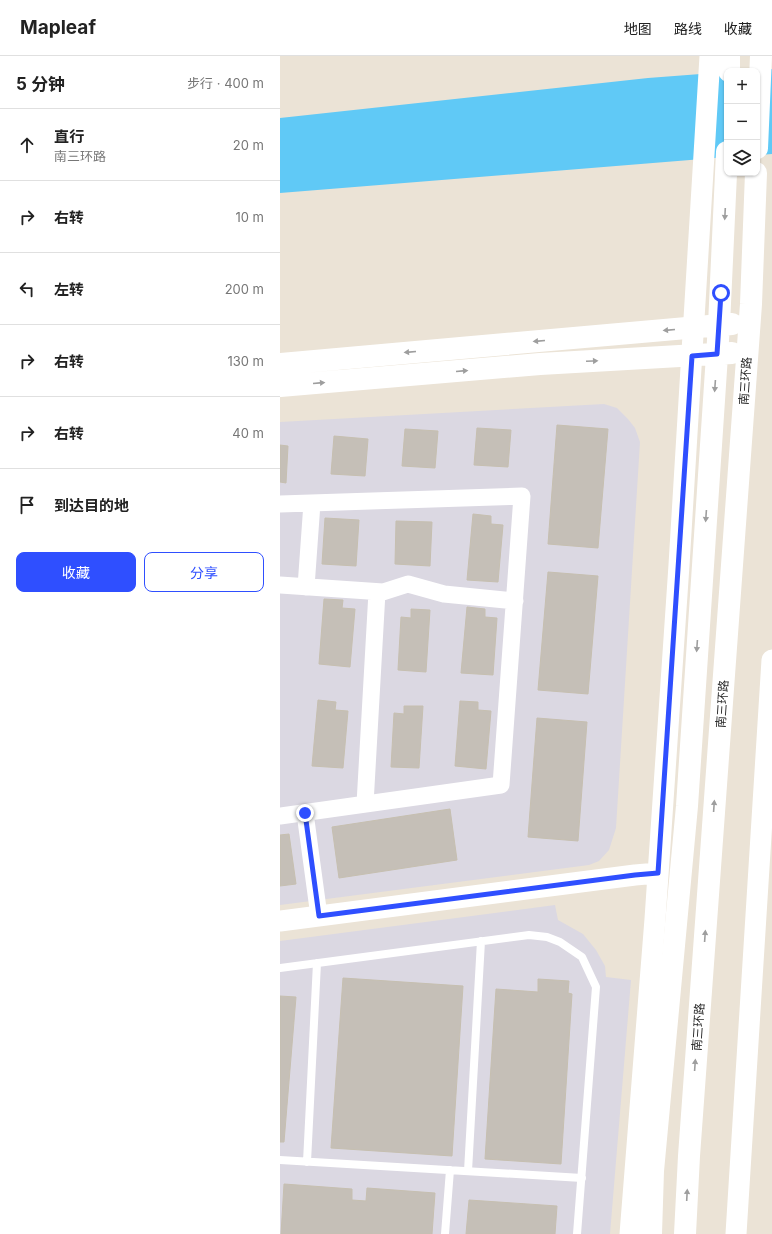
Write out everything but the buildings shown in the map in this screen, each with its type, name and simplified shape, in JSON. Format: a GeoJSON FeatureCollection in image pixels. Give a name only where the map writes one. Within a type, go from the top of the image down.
{"type":"FeatureCollection","features":[{"type":"Feature","properties":{"kind":"main road"},"geometry":{"type":"LineString","coordinates":[[729,56],[729,68]]}},
{"type":"Feature","properties":{"kind":"main road"},"geometry":{"type":"LineString","coordinates":[[757,140],[761,56]]}},
{"type":"Feature","properties":{"kind":"main road"},"geometry":{"type":"LineString","coordinates":[[651,1234],[653,1171],[687,806],[719,325],[726,176]]}},
{"type":"Feature","properties":{"kind":"main road","name":"南三环路"},"geometry":{"type":"LineString","coordinates":[[685,1234],[690,1140],[750,322],[756,176]]}},
{"type":"Feature","properties":{"kind":"main road"},"geometry":{"type":"LineString","coordinates":[[280,364],[750,322]]}},
{"type":"Feature","properties":{"kind":"main road"},"geometry":{"type":"LineString","coordinates":[[280,386],[540,364],[747,352]]}},
{"type":"Feature","properties":{"kind":"street"},"geometry":{"type":"LineString","coordinates":[[630,1234],[658,873],[710,56]]}},
{"type":"Feature","properties":{"kind":"street"},"geometry":{"type":"LineString","coordinates":[[280,504],[522,496],[501,785],[280,816]]}},
{"type":"Feature","properties":{"kind":"street"},"geometry":{"type":"LineString","coordinates":[[306,587],[312,503]]}},
{"type":"Feature","properties":{"kind":"street"},"geometry":{"type":"LineString","coordinates":[[280,585],[383,592],[408,584],[444,594],[515,601]]}},
{"type":"Feature","properties":{"kind":"street"},"geometry":{"type":"LineString","coordinates":[[365,804],[377,592]]}},
{"type":"Feature","properties":{"kind":"street"},"geometry":{"type":"LineString","coordinates":[[736,1234],[772,660]]}},
{"type":"Feature","properties":{"kind":"street"},"geometry":{"type":"LineString","coordinates":[[305,813],[319,916]]}},
{"type":"Feature","properties":{"kind":"street"},"geometry":{"type":"LineString","coordinates":[[280,922],[658,873]]}},
{"type":"Feature","properties":{"kind":"lane"},"geometry":{"type":"LineString","coordinates":[[280,968],[529,935],[547,937],[560,942],[582,957],[596,987],[577,1234]]}},
{"type":"Feature","properties":{"kind":"lane"},"geometry":{"type":"LineString","coordinates":[[468,1172],[481,941]]}},
{"type":"Feature","properties":{"kind":"lane"},"geometry":{"type":"LineString","coordinates":[[307,1162],[317,963]]}},
{"type":"Feature","properties":{"kind":"lane"},"geometry":{"type":"LineString","coordinates":[[280,1160],[582,1178]]}},
{"type":"Feature","properties":{"kind":"lane"},"geometry":{"type":"LineString","coordinates":[[446,1234],[450,1170]]}},
{"type":"Feature","properties":{"kind":"shaded area"},"geometry":{"type":"Polygon","coordinates":[[[604,404],[617,408],[628,419],[635,428],[640,442],[616,828],[609,850],[599,861],[589,865],[280,905],[280,422],[604,404]]]}},
{"type":"Feature","properties":{"kind":"shaded area"},"geometry":{"type":"Polygon","coordinates":[[[555,905],[558,920],[583,934],[596,950],[605,966],[606,977],[631,980],[610,1234],[280,1234],[280,941],[555,905]]]}},
{"type":"Feature","properties":{"kind":"water"},"geometry":{"type":"Polygon","coordinates":[[[772,69],[772,154],[760,155],[760,70],[772,69]]]}},
{"type":"Feature","properties":{"kind":"water"},"geometry":{"type":"Polygon","coordinates":[[[724,72],[724,157],[280,193],[280,118],[648,78],[724,72]]]}},
{"type":"Feature","properties":{"kind":"route"},"geometry":{"type":"LineString","coordinates":[[305,813],[319,916],[658,873],[692,356],[717,354],[721,293]]}}]}
